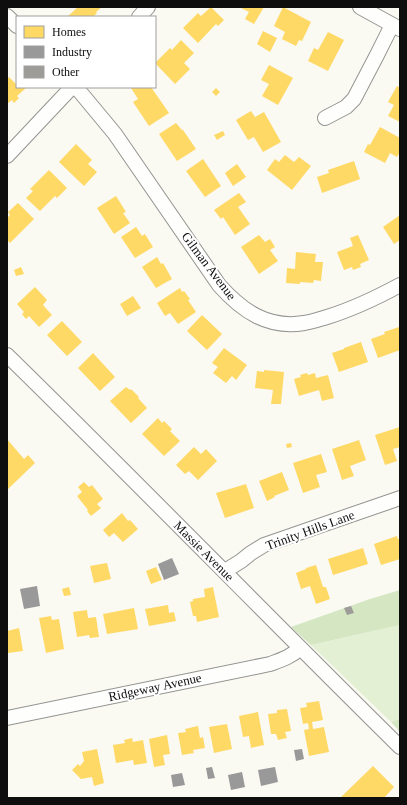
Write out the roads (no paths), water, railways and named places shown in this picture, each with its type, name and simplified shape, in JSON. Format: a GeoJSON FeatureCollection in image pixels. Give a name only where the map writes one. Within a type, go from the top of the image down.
{"type":"FeatureCollection","features":[{"type":"Feature","properties":{"kind":"street"},"geometry":{"type":"LineString","coordinates":[[140,16],[148,7]]}},
{"type":"Feature","properties":{"kind":"street"},"geometry":{"type":"LineString","coordinates":[[326,118],[346,107],[354,98],[377,56],[396,27],[360,7]]}},
{"type":"Feature","properties":{"kind":"street"},"geometry":{"type":"LineString","coordinates":[[7,16],[16,25]]}},
{"type":"Feature","properties":{"kind":"street"},"geometry":{"type":"LineString","coordinates":[[7,156],[71,88]]}},
{"type":"Feature","properties":{"kind":"street","name":"Gilman Avenue"},"geometry":{"type":"LineString","coordinates":[[77,88],[115,134],[219,285],[246,310],[274,322],[286,324],[306,323],[338,314],[368,302],[400,285]]}},
{"type":"Feature","properties":{"kind":"street","name":"Massie Avenue"},"geometry":{"type":"LineString","coordinates":[[7,354],[400,747]]}},
{"type":"Feature","properties":{"kind":"street","name":"Trinity Hills Lane"},"geometry":{"type":"LineString","coordinates":[[225,571],[264,546],[400,498]]}},
{"type":"Feature","properties":{"kind":"street","name":"Ridgeway Avenue"},"geometry":{"type":"LineString","coordinates":[[7,718],[270,664],[286,658],[300,648]]}}]}
